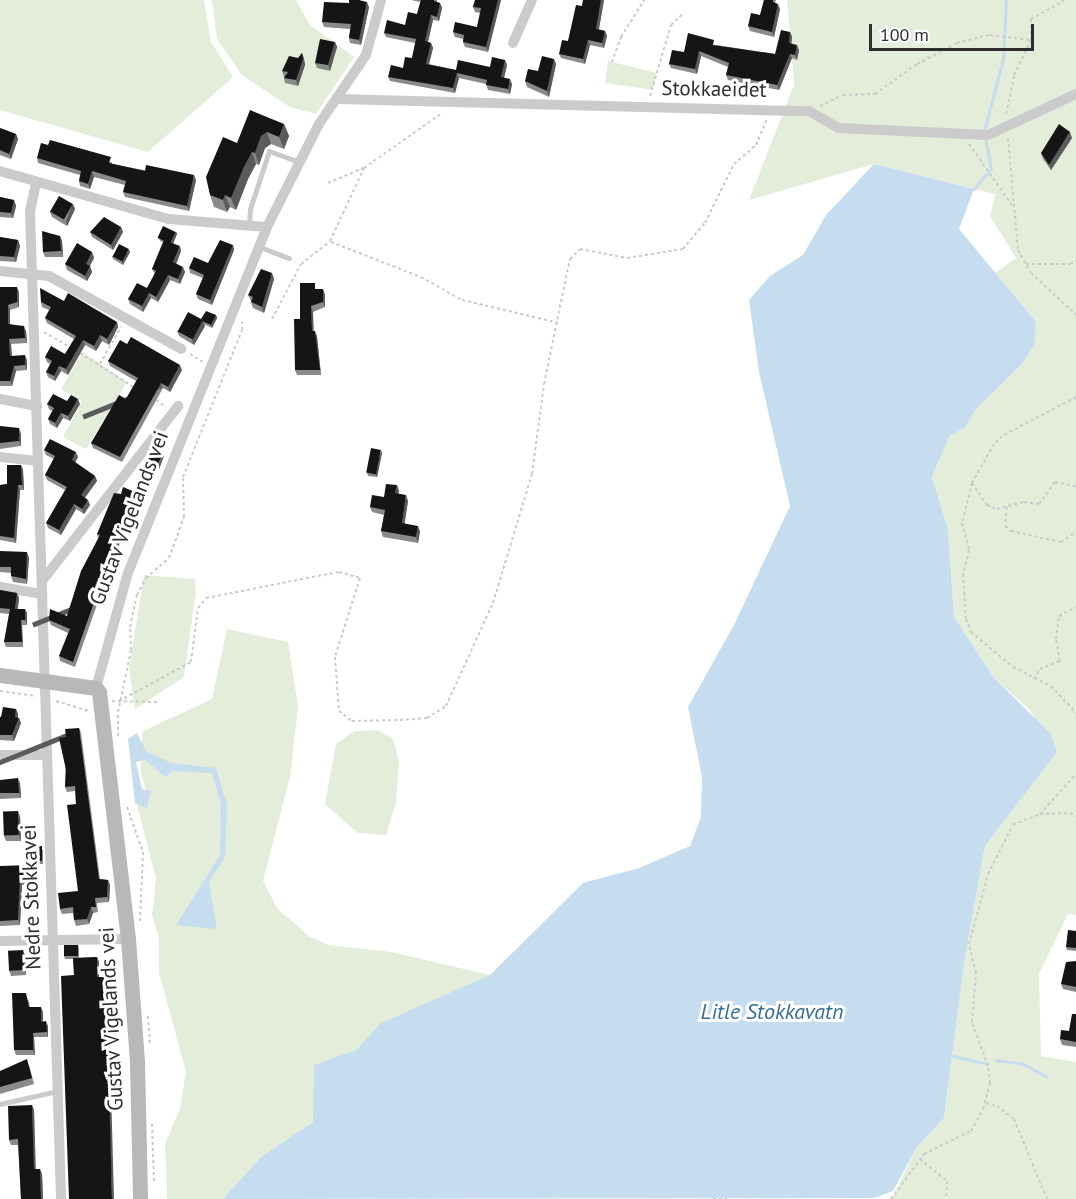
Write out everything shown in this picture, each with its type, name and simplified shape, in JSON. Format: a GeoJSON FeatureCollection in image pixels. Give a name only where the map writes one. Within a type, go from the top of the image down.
{"type":"FeatureCollection","features":[{"type":"Feature","properties":{"kind":"main road"},"geometry":{"type":"LineString","coordinates":[[0,675],[43,681],[96,701]]}},
{"type":"Feature","properties":{"kind":"main road","name":"Gustav Vigelands vei"},"geometry":{"type":"LineString","coordinates":[[96,701],[134,935],[140,1199]]}},
{"type":"Feature","properties":{"kind":"street","name":"Gustav Vigelands vei"},"geometry":{"type":"LineString","coordinates":[[96,701],[128,573],[267,227],[300,162],[366,55],[381,0]]}},
{"type":"Feature","properties":{"kind":"street"},"geometry":{"type":"LineString","coordinates":[[513,43],[532,0]]}},
{"type":"Feature","properties":{"kind":"street","name":"Stokkaeidet"},"geometry":{"type":"LineString","coordinates":[[337,99],[809,111],[838,128],[988,135],[1076,94]]}},
{"type":"Feature","properties":{"kind":"street"},"geometry":{"type":"LineString","coordinates":[[0,171],[169,219],[267,227]]}},
{"type":"Feature","properties":{"kind":"street","name":"Nedre Stokkavei"},"geometry":{"type":"LineString","coordinates":[[36,183],[30,211],[45,754],[61,1199]]}},
{"type":"Feature","properties":{"kind":"street"},"geometry":{"type":"LineString","coordinates":[[0,271],[49,276],[181,349]]}},
{"type":"Feature","properties":{"kind":"street"},"geometry":{"type":"LineString","coordinates":[[0,399],[37,406]]}},
{"type":"Feature","properties":{"kind":"street"},"geometry":{"type":"LineString","coordinates":[[42,581],[176,409]]}},
{"type":"Feature","properties":{"kind":"street"},"geometry":{"type":"LineString","coordinates":[[0,457],[37,461]]}},
{"type":"Feature","properties":{"kind":"street"},"geometry":{"type":"LineString","coordinates":[[0,587],[42,594]]}},
{"type":"Feature","properties":{"kind":"street"},"geometry":{"type":"LineString","coordinates":[[0,755],[45,754]]}},
{"type":"Feature","properties":{"kind":"street"},"geometry":{"type":"LineString","coordinates":[[0,941],[134,935]]}},
{"type":"Feature","properties":{"kind":"lane"},"geometry":{"type":"LineString","coordinates":[[249,224],[250,209],[269,151],[300,162]]}},
{"type":"Feature","properties":{"kind":"lane"},"geometry":{"type":"LineString","coordinates":[[260,247],[289,258]]}},
{"type":"Feature","properties":{"kind":"lane"},"geometry":{"type":"LineString","coordinates":[[0,1104],[58,1090]]}},
{"type":"Feature","properties":{"kind":"path"},"geometry":{"type":"LineString","coordinates":[[612,62],[621,37],[644,0]]}},
{"type":"Feature","properties":{"kind":"path"},"geometry":{"type":"LineString","coordinates":[[1068,0],[1062,1],[1031,19],[1031,40],[1014,75],[1007,126],[1018,250],[1026,264],[1066,310],[1076,315]]}},
{"type":"Feature","properties":{"kind":"path"},"geometry":{"type":"LineString","coordinates":[[651,107],[649,98],[671,25],[683,14]]}},
{"type":"Feature","properties":{"kind":"path"},"geometry":{"type":"LineString","coordinates":[[809,111],[843,95],[875,94],[917,64],[957,43],[990,35],[1031,40]]}},
{"type":"Feature","properties":{"kind":"path"},"geometry":{"type":"LineString","coordinates":[[328,183],[364,168],[456,102]]}},
{"type":"Feature","properties":{"kind":"path"},"geometry":{"type":"LineString","coordinates":[[119,701],[191,662],[198,608],[206,598],[339,572],[354,573],[360,578],[335,657],[339,711],[352,721],[400,720],[427,718],[446,706],[493,603],[532,474],[544,384],[570,259],[580,249],[627,258],[683,249],[705,223],[734,164],[756,145],[767,124],[768,110]]}},
{"type":"Feature","properties":{"kind":"path"},"geometry":{"type":"LineString","coordinates":[[960,132],[1014,209]]}},
{"type":"Feature","properties":{"kind":"path"},"geometry":{"type":"LineString","coordinates":[[272,319],[301,264],[330,241],[364,168]]}},
{"type":"Feature","properties":{"kind":"path"},"geometry":{"type":"LineString","coordinates":[[330,241],[421,277],[462,300],[558,322]]}},
{"type":"Feature","properties":{"kind":"path"},"geometry":{"type":"LineString","coordinates":[[1026,264],[1070,264],[1076,261]]}},
{"type":"Feature","properties":{"kind":"path"},"geometry":{"type":"LineString","coordinates":[[126,319],[98,368],[137,389]]}},
{"type":"Feature","properties":{"kind":"path"},"geometry":{"type":"LineString","coordinates":[[119,745],[119,701],[131,650],[130,627],[137,595],[146,578],[169,558],[184,516],[183,477],[242,330],[242,322]]}},
{"type":"Feature","properties":{"kind":"path"},"geometry":{"type":"LineString","coordinates":[[35,332],[43,332],[100,364]]}},
{"type":"Feature","properties":{"kind":"path"},"geometry":{"type":"LineString","coordinates":[[181,349],[203,362]]}},
{"type":"Feature","properties":{"kind":"path"},"geometry":{"type":"LineString","coordinates":[[146,395],[176,409]]}},
{"type":"Feature","properties":{"kind":"path"},"geometry":{"type":"LineString","coordinates":[[1076,397],[1002,436],[972,483],[962,523],[969,550],[963,574],[966,619],[980,641],[1034,680],[1051,686],[1076,713]]}},
{"type":"Feature","properties":{"kind":"path"},"geometry":{"type":"LineString","coordinates":[[972,483],[987,505],[1007,507],[1023,502],[1039,504],[1055,483],[1076,486]]}},
{"type":"Feature","properties":{"kind":"path"},"geometry":{"type":"LineString","coordinates":[[1007,507],[1005,526],[1011,531],[1061,542],[1076,532]]}},
{"type":"Feature","properties":{"kind":"path"},"geometry":{"type":"LineString","coordinates":[[1034,680],[1040,669],[1060,661],[1056,639],[1059,616],[1076,607]]}},
{"type":"Feature","properties":{"kind":"path"},"geometry":{"type":"LineString","coordinates":[[0,691],[45,698],[157,702]]}},
{"type":"Feature","properties":{"kind":"path"},"geometry":{"type":"LineString","coordinates":[[1040,814],[1076,774]]}},
{"type":"Feature","properties":{"kind":"path"},"geometry":{"type":"LineString","coordinates":[[125,799],[129,818],[143,852],[134,935]]}},
{"type":"Feature","properties":{"kind":"path"},"geometry":{"type":"LineString","coordinates":[[891,1199],[920,1159],[971,1131],[986,1103],[988,1066],[972,1022],[976,973],[969,944],[988,874],[1005,836],[1013,825],[1040,814],[1070,813],[1076,816]]}},
{"type":"Feature","properties":{"kind":"path"},"geometry":{"type":"LineString","coordinates":[[147,1007],[150,1050]]}},
{"type":"Feature","properties":{"kind":"path"},"geometry":{"type":"LineString","coordinates":[[986,1103],[997,1106],[1014,1119],[1047,1199]]}},
{"type":"Feature","properties":{"kind":"path"},"geometry":{"type":"LineString","coordinates":[[152,1116],[154,1190]]}},
{"type":"Feature","properties":{"kind":"path"},"geometry":{"type":"LineString","coordinates":[[920,1159],[947,1181],[946,1199]]}},
{"type":"Feature","properties":{"kind":"path"},"geometry":{"type":"LineString","coordinates":[[713,1199],[727,1199]]}},
{"type":"Feature","properties":{"kind":"green space"},"geometry":{"type":"Polygon","coordinates":[[[0,0],[204,0],[211,42],[233,77],[148,152],[0,110],[0,0]]]}},
{"type":"Feature","properties":{"kind":"green space"},"geometry":{"type":"Polygon","coordinates":[[[212,0],[296,0],[310,25],[354,57],[316,114],[290,107],[242,75],[217,39],[212,0]]]}},
{"type":"Feature","properties":{"kind":"green space"},"geometry":{"type":"Polygon","coordinates":[[[787,0],[1076,0],[1076,915],[1068,914],[1039,974],[1041,1056],[1076,1062],[1076,1199],[892,1199],[917,1147],[944,1118],[965,957],[985,846],[1057,752],[1029,709],[994,678],[954,617],[948,529],[932,477],[950,435],[965,428],[976,409],[1022,364],[1036,322],[995,273],[1016,258],[990,216],[995,194],[874,164],[749,200],[794,85],[787,0]]]}},
{"type":"Feature","properties":{"kind":"green space"},"geometry":{"type":"Polygon","coordinates":[[[608,61],[657,73],[653,90],[605,83],[608,61]]]}},
{"type":"Feature","properties":{"kind":"green space"},"geometry":{"type":"Polygon","coordinates":[[[83,352],[127,382],[86,449],[63,437],[82,402],[61,389],[83,352]]]}},
{"type":"Feature","properties":{"kind":"green space"},"geometry":{"type":"Polygon","coordinates":[[[144,575],[195,579],[196,591],[184,677],[135,709],[129,668],[144,575]]]}},
{"type":"Feature","properties":{"kind":"green space"},"geometry":{"type":"Polygon","coordinates":[[[227,629],[288,642],[298,706],[291,773],[263,881],[277,908],[310,937],[329,945],[391,952],[490,975],[382,1023],[356,1050],[315,1065],[313,1122],[261,1157],[223,1199],[167,1199],[165,1143],[180,1109],[186,1072],[159,973],[159,938],[152,915],[156,878],[137,805],[149,800],[141,774],[141,748],[143,731],[212,699],[227,629]]]}},
{"type":"Feature","properties":{"kind":"green space"},"geometry":{"type":"Polygon","coordinates":[[[378,730],[393,739],[399,762],[396,802],[386,835],[358,833],[325,804],[336,744],[355,731],[378,730]]]}},
{"type":"Feature","properties":{"kind":"water","name":"Litle Stokkavatn"},"geometry":{"type":"Polygon","coordinates":[[[874,164],[974,189],[959,229],[1036,322],[1034,345],[1022,364],[976,409],[965,428],[950,435],[932,477],[948,529],[954,617],[994,678],[1051,734],[1057,752],[985,846],[965,957],[944,1118],[917,1147],[893,1191],[874,1198],[223,1199],[261,1157],[313,1122],[314,1065],[356,1050],[381,1023],[490,975],[583,883],[639,868],[690,846],[701,817],[702,777],[688,707],[734,625],[790,506],[759,372],[749,300],[770,276],[803,255],[826,215],[874,164]]]}},
{"type":"Feature","properties":{"kind":"water"},"geometry":{"type":"Polygon","coordinates":[[[137,733],[146,751],[171,763],[216,768],[227,805],[225,857],[209,882],[217,929],[176,925],[220,855],[221,804],[212,773],[172,771],[166,777],[145,760],[136,762],[142,789],[151,791],[147,808],[135,803],[128,739],[137,733]]]}},
{"type":"Feature","properties":{"kind":"building"},"geometry":{"type":"Polygon","coordinates":[[[349,0],[367,2],[359,40],[349,38],[351,24],[322,22],[324,2],[349,3],[349,0]]]}},
{"type":"Feature","properties":{"kind":"building"},"geometry":{"type":"Polygon","coordinates":[[[421,0],[434,0],[440,3],[437,17],[431,15],[425,41],[431,43],[426,64],[456,70],[458,60],[490,67],[492,57],[505,60],[501,77],[510,79],[508,89],[486,85],[487,80],[457,73],[453,88],[388,77],[391,65],[403,68],[405,57],[412,58],[416,39],[384,33],[387,20],[405,25],[408,12],[417,14],[421,0]]]}},
{"type":"Feature","properties":{"kind":"building"},"geometry":{"type":"Polygon","coordinates":[[[475,0],[498,0],[486,47],[463,42],[464,35],[453,32],[455,22],[477,27],[481,8],[473,7],[475,0]]]}},
{"type":"Feature","properties":{"kind":"building"},"geometry":{"type":"Polygon","coordinates":[[[583,0],[601,0],[596,29],[605,31],[602,43],[588,40],[583,59],[559,54],[562,40],[568,41],[576,5],[582,6],[583,0]]]}},
{"type":"Feature","properties":{"kind":"building"},"geometry":{"type":"Polygon","coordinates":[[[764,0],[773,0],[778,4],[772,32],[748,26],[751,13],[760,15],[764,0]]]}},
{"type":"Feature","properties":{"kind":"building"},"geometry":{"type":"Polygon","coordinates":[[[781,30],[790,32],[789,43],[797,45],[795,55],[790,54],[777,85],[726,75],[729,63],[699,51],[695,69],[669,64],[672,50],[684,52],[688,33],[714,40],[713,45],[775,54],[781,30]]]}},
{"type":"Feature","properties":{"kind":"building"},"geometry":{"type":"Polygon","coordinates":[[[320,39],[335,42],[328,65],[315,63],[320,39]]]}},
{"type":"Feature","properties":{"kind":"building"},"geometry":{"type":"Polygon","coordinates":[[[302,53],[303,59],[296,80],[284,78],[288,72],[282,71],[289,56],[298,58],[302,53]]]}},
{"type":"Feature","properties":{"kind":"building"},"geometry":{"type":"Polygon","coordinates":[[[542,56],[554,59],[547,91],[525,81],[528,69],[538,71],[542,56]]]}},
{"type":"Feature","properties":{"kind":"building"},"geometry":{"type":"Polygon","coordinates":[[[250,110],[284,124],[279,137],[267,132],[261,136],[255,153],[252,152],[244,167],[231,198],[225,195],[223,200],[210,195],[206,177],[223,137],[237,143],[250,110]]]}},
{"type":"Feature","properties":{"kind":"building"},"geometry":{"type":"Polygon","coordinates":[[[1059,124],[1070,132],[1049,165],[1041,153],[1059,124]]]}},
{"type":"Feature","properties":{"kind":"building"},"geometry":{"type":"Polygon","coordinates":[[[0,128],[16,134],[9,154],[0,150],[0,128]]]}},
{"type":"Feature","properties":{"kind":"building"},"geometry":{"type":"Polygon","coordinates":[[[50,140],[111,157],[109,163],[145,171],[146,165],[194,175],[187,206],[123,192],[126,181],[92,171],[88,184],[79,181],[81,171],[37,158],[41,143],[48,145],[50,140]]]}},
{"type":"Feature","properties":{"kind":"building"},"geometry":{"type":"Polygon","coordinates":[[[59,196],[73,204],[64,220],[50,212],[59,196]]]}},
{"type":"Feature","properties":{"kind":"building"},"geometry":{"type":"Polygon","coordinates":[[[0,197],[14,200],[11,213],[0,212],[0,197]]]}},
{"type":"Feature","properties":{"kind":"building"},"geometry":{"type":"Polygon","coordinates":[[[104,217],[121,227],[111,245],[90,232],[104,217]]]}},
{"type":"Feature","properties":{"kind":"building"},"geometry":{"type":"Polygon","coordinates":[[[163,226],[176,232],[170,244],[158,238],[163,226]]]}},
{"type":"Feature","properties":{"kind":"building"},"geometry":{"type":"Polygon","coordinates":[[[42,231],[60,236],[61,251],[43,252],[42,231]]]}},
{"type":"Feature","properties":{"kind":"building"},"geometry":{"type":"Polygon","coordinates":[[[0,237],[18,240],[14,257],[0,256],[0,237]]]}},
{"type":"Feature","properties":{"kind":"building"},"geometry":{"type":"Polygon","coordinates":[[[164,240],[180,246],[173,262],[183,267],[178,279],[168,275],[156,297],[149,293],[142,306],[128,299],[137,283],[147,288],[156,271],[152,269],[164,240]]]}},
{"type":"Feature","properties":{"kind":"building"},"geometry":{"type":"Polygon","coordinates":[[[220,240],[233,245],[210,300],[196,294],[204,275],[189,268],[194,257],[208,263],[220,240]]]}},
{"type":"Feature","properties":{"kind":"building"},"geometry":{"type":"Polygon","coordinates":[[[77,243],[92,252],[86,264],[90,266],[85,276],[65,264],[77,243]]]}},
{"type":"Feature","properties":{"kind":"building"},"geometry":{"type":"Polygon","coordinates":[[[119,244],[129,249],[122,261],[113,256],[119,244]]]}},
{"type":"Feature","properties":{"kind":"building"},"geometry":{"type":"Polygon","coordinates":[[[261,269],[272,273],[262,307],[251,302],[253,297],[248,295],[261,269]]]}},
{"type":"Feature","properties":{"kind":"building"},"geometry":{"type":"Polygon","coordinates":[[[300,283],[315,283],[315,289],[323,289],[323,302],[311,306],[312,331],[315,331],[320,370],[295,370],[294,319],[300,319],[300,283]]]}},
{"type":"Feature","properties":{"kind":"building"},"geometry":{"type":"Polygon","coordinates":[[[0,287],[17,287],[17,302],[8,305],[8,324],[24,326],[25,338],[9,339],[10,356],[25,355],[25,365],[14,366],[10,381],[0,381],[0,287]]]}},
{"type":"Feature","properties":{"kind":"building"},"geometry":{"type":"Polygon","coordinates":[[[40,288],[64,301],[68,293],[117,322],[107,339],[100,335],[94,346],[83,340],[66,369],[59,366],[54,376],[46,372],[52,361],[45,357],[51,346],[65,354],[76,336],[45,318],[51,307],[41,302],[40,288]]]}},
{"type":"Feature","properties":{"kind":"building"},"geometry":{"type":"Polygon","coordinates":[[[206,311],[216,315],[211,325],[201,319],[206,311]]]}},
{"type":"Feature","properties":{"kind":"building"},"geometry":{"type":"Polygon","coordinates":[[[188,312],[203,320],[193,339],[178,331],[188,312]]]}},
{"type":"Feature","properties":{"kind":"building"},"geometry":{"type":"Polygon","coordinates":[[[131,337],[180,365],[168,387],[161,383],[120,457],[91,443],[119,395],[126,399],[138,378],[108,361],[120,340],[127,344],[131,337]]]}},
{"type":"Feature","properties":{"kind":"building"},"geometry":{"type":"Polygon","coordinates":[[[53,394],[67,401],[71,395],[78,399],[68,416],[61,413],[55,423],[48,419],[54,408],[47,404],[53,394]]]}},
{"type":"Feature","properties":{"kind":"building"},"geometry":{"type":"Polygon","coordinates":[[[0,426],[19,428],[19,441],[0,443],[0,426]]]}},
{"type":"Feature","properties":{"kind":"building"},"geometry":{"type":"Polygon","coordinates":[[[50,439],[76,452],[72,460],[95,476],[81,495],[88,500],[82,509],[74,504],[59,530],[46,523],[67,487],[45,475],[55,456],[44,450],[50,439]]]}},
{"type":"Feature","properties":{"kind":"building"},"geometry":{"type":"Polygon","coordinates":[[[371,448],[381,450],[376,474],[366,473],[371,448]]]}},
{"type":"Feature","properties":{"kind":"building"},"geometry":{"type":"Polygon","coordinates":[[[153,449],[163,454],[156,466],[147,461],[153,449]]]}},
{"type":"Feature","properties":{"kind":"building"},"geometry":{"type":"Polygon","coordinates":[[[7,465],[21,465],[22,485],[18,485],[14,538],[0,536],[0,485],[7,484],[7,465]]]}},
{"type":"Feature","properties":{"kind":"building"},"geometry":{"type":"Polygon","coordinates":[[[386,484],[397,485],[395,493],[406,495],[402,523],[418,526],[416,537],[381,531],[385,510],[370,507],[372,495],[384,497],[386,484]]]}},
{"type":"Feature","properties":{"kind":"building"},"geometry":{"type":"Polygon","coordinates":[[[123,487],[135,492],[128,509],[131,510],[105,564],[108,565],[104,577],[98,578],[92,595],[96,597],[73,662],[59,656],[70,629],[49,620],[50,609],[67,616],[81,571],[100,535],[97,534],[114,493],[121,494],[123,487]]]}},
{"type":"Feature","properties":{"kind":"building"},"geometry":{"type":"Polygon","coordinates":[[[0,551],[27,552],[26,579],[11,576],[11,567],[0,567],[0,551]]]}},
{"type":"Feature","properties":{"kind":"building"},"geometry":{"type":"Polygon","coordinates":[[[0,590],[17,593],[15,609],[25,609],[25,620],[21,620],[22,642],[4,642],[10,609],[0,608],[0,590]]]}},
{"type":"Feature","properties":{"kind":"building"},"geometry":{"type":"Polygon","coordinates":[[[3,707],[16,709],[15,717],[19,718],[12,735],[0,735],[0,717],[3,707]]]}},
{"type":"Feature","properties":{"kind":"building"},"geometry":{"type":"Polygon","coordinates":[[[79,728],[99,879],[108,880],[107,897],[95,898],[96,907],[91,907],[87,919],[74,920],[73,907],[60,909],[58,893],[78,891],[67,805],[76,804],[75,786],[65,787],[66,770],[59,738],[66,737],[65,729],[79,728]]]}},
{"type":"Feature","properties":{"kind":"building"},"geometry":{"type":"Polygon","coordinates":[[[18,778],[19,793],[0,793],[0,780],[18,778]]]}},
{"type":"Feature","properties":{"kind":"building"},"geometry":{"type":"Polygon","coordinates":[[[18,811],[19,835],[4,836],[3,812],[18,811]]]}},
{"type":"Feature","properties":{"kind":"building"},"geometry":{"type":"Polygon","coordinates":[[[42,846],[42,861],[33,861],[32,847],[42,846]]]}},
{"type":"Feature","properties":{"kind":"building"},"geometry":{"type":"Polygon","coordinates":[[[30,865],[30,880],[20,880],[18,920],[0,921],[0,866],[30,865]]]}},
{"type":"Feature","properties":{"kind":"building"},"geometry":{"type":"Polygon","coordinates":[[[1068,930],[1076,931],[1076,948],[1066,947],[1068,930]]]}},
{"type":"Feature","properties":{"kind":"building"},"geometry":{"type":"Polygon","coordinates":[[[64,945],[78,945],[78,956],[64,956],[64,945]]]}},
{"type":"Feature","properties":{"kind":"building"},"geometry":{"type":"Polygon","coordinates":[[[23,950],[24,970],[9,971],[8,951],[23,950]]]}},
{"type":"Feature","properties":{"kind":"building"},"geometry":{"type":"Polygon","coordinates":[[[97,957],[97,977],[104,977],[107,1011],[112,1199],[69,1199],[61,976],[74,975],[73,958],[97,957]]]}},
{"type":"Feature","properties":{"kind":"building"},"geometry":{"type":"Polygon","coordinates":[[[1076,961],[1076,987],[1061,984],[1066,962],[1076,961]]]}},
{"type":"Feature","properties":{"kind":"building"},"geometry":{"type":"Polygon","coordinates":[[[12,993],[26,993],[29,1007],[41,1007],[41,1022],[46,1021],[47,1032],[33,1033],[33,1050],[14,1050],[12,993]]]}},
{"type":"Feature","properties":{"kind":"building"},"geometry":{"type":"Polygon","coordinates":[[[1072,1014],[1076,1014],[1076,1042],[1060,1039],[1061,1030],[1069,1031],[1072,1014]]]}},
{"type":"Feature","properties":{"kind":"building"},"geometry":{"type":"Polygon","coordinates":[[[27,1059],[32,1078],[0,1087],[0,1071],[27,1059]]]}},
{"type":"Feature","properties":{"kind":"building"},"geometry":{"type":"Polygon","coordinates":[[[32,1105],[34,1169],[40,1169],[41,1199],[21,1199],[18,1139],[9,1140],[8,1106],[32,1105]]]}},
{"type":"Feature","properties":{"kind":"waterway"},"geometry":{"type":"LineString","coordinates":[[984,131],[1003,59],[1006,0]]}},
{"type":"Feature","properties":{"kind":"waterway"},"geometry":{"type":"LineString","coordinates":[[974,189],[991,169],[985,138]]}},
{"type":"Feature","properties":{"kind":"waterway"},"geometry":{"type":"LineString","coordinates":[[953,1056],[987,1064]]}},
{"type":"Feature","properties":{"kind":"waterway"},"geometry":{"type":"LineString","coordinates":[[996,1060],[1023,1064],[1046,1076]]}}]}
